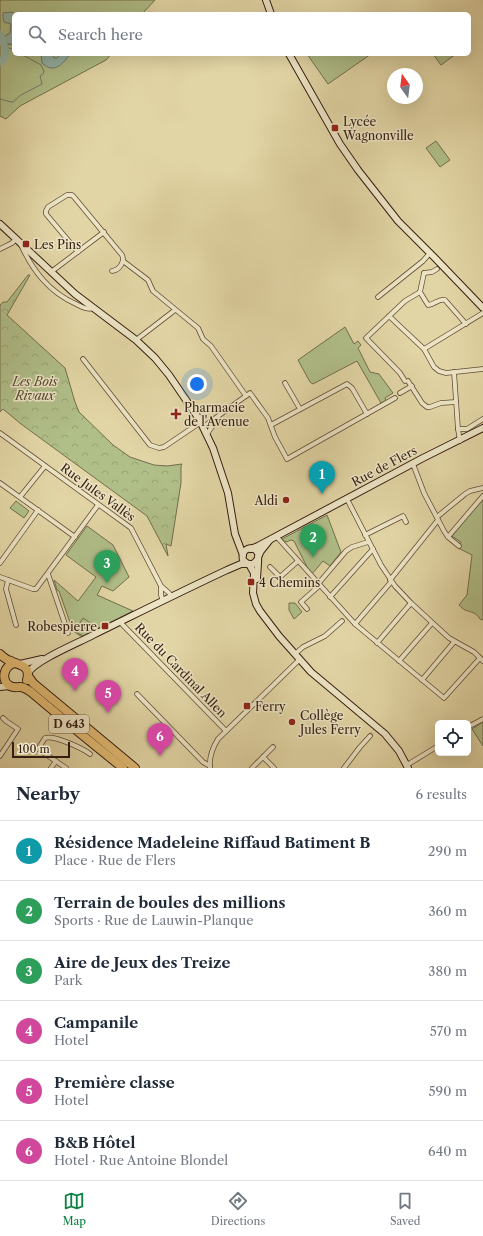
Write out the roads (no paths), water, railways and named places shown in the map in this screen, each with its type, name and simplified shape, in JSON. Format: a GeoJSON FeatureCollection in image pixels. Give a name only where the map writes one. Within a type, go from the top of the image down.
{"type":"FeatureCollection","features":[{"type":"Feature","properties":{"kind":"highway"},"geometry":{"type":"LineString","coordinates":[[0,654],[7,659],[18,663],[25,667],[28,675],[26,682],[20,687],[14,688],[5,682],[2,674],[8,666],[18,663]]}},
{"type":"Feature","properties":{"kind":"highway","name":"D 643"},"geometry":{"type":"LineString","coordinates":[[28,675],[33,684],[135,768]]}},
{"type":"Feature","properties":{"kind":"highway","name":"D 643"},"geometry":{"type":"LineString","coordinates":[[20,687],[31,692],[123,768]]}},
{"type":"Feature","properties":{"kind":"street"},"geometry":{"type":"LineString","coordinates":[[266,0],[270,12]]}},
{"type":"Feature","properties":{"kind":"street"},"geometry":{"type":"LineString","coordinates":[[290,56],[348,157],[394,217],[483,308]]}},
{"type":"Feature","properties":{"kind":"street"},"geometry":{"type":"LineString","coordinates":[[78,252],[47,215],[46,210],[48,207],[67,195],[72,196],[104,232],[122,255],[123,261],[149,281],[152,290],[198,328],[203,339],[211,346],[246,396]]}},
{"type":"Feature","properties":{"kind":"street"},"geometry":{"type":"LineString","coordinates":[[1,226],[75,294],[136,340],[167,372],[207,434],[227,490],[236,538],[243,560],[248,564],[254,573],[253,593],[257,606],[279,636],[317,678],[394,745],[407,767],[435,748]]}},
{"type":"Feature","properties":{"kind":"street"},"geometry":{"type":"LineString","coordinates":[[51,272],[104,232]]}},
{"type":"Feature","properties":{"kind":"street"},"geometry":{"type":"LineString","coordinates":[[0,249],[18,241]]}},
{"type":"Feature","properties":{"kind":"street"},"geometry":{"type":"LineString","coordinates":[[18,241],[38,275],[53,291],[64,299],[84,308],[94,308]]}},
{"type":"Feature","properties":{"kind":"street"},"geometry":{"type":"LineString","coordinates":[[378,297],[418,265],[430,253]]}},
{"type":"Feature","properties":{"kind":"street"},"geometry":{"type":"LineString","coordinates":[[112,271],[117,270],[123,261]]}},
{"type":"Feature","properties":{"kind":"street"},"geometry":{"type":"LineString","coordinates":[[418,265],[424,272],[432,272],[437,269]]}},
{"type":"Feature","properties":{"kind":"street"},"geometry":{"type":"LineString","coordinates":[[424,272],[420,292],[426,303],[429,305],[440,300],[445,300],[466,324]]}},
{"type":"Feature","properties":{"kind":"street"},"geometry":{"type":"LineString","coordinates":[[420,292],[405,301],[366,338],[412,386],[422,403],[427,407],[441,403],[456,402]]}},
{"type":"Feature","properties":{"kind":"street"},"geometry":{"type":"LineString","coordinates":[[136,340],[175,310]]}},
{"type":"Feature","properties":{"kind":"street"},"geometry":{"type":"LineString","coordinates":[[424,349],[483,313]]}},
{"type":"Feature","properties":{"kind":"street"},"geometry":{"type":"LineString","coordinates":[[390,316],[424,349],[437,370],[443,372],[454,372],[483,369]]}},
{"type":"Feature","properties":{"kind":"street"},"geometry":{"type":"LineString","coordinates":[[83,359],[150,446],[156,448],[164,447],[221,415],[250,393],[265,413],[275,437],[287,459],[395,398]]}},
{"type":"Feature","properties":{"kind":"street"},"geometry":{"type":"LineString","coordinates":[[454,372],[460,440]]}},
{"type":"Feature","properties":{"kind":"street"},"geometry":{"type":"LineString","coordinates":[[285,383],[300,409]]}},
{"type":"Feature","properties":{"kind":"street"},"geometry":{"type":"LineString","coordinates":[[271,425],[347,384],[352,388],[367,414]]}},
{"type":"Feature","properties":{"kind":"street"},"geometry":{"type":"LineString","coordinates":[[400,394],[412,386]]}},
{"type":"Feature","properties":{"kind":"street"},"geometry":{"type":"LineString","coordinates":[[207,434],[221,415]]}},
{"type":"Feature","properties":{"kind":"street"},"geometry":{"type":"LineString","coordinates":[[458,429],[467,429],[483,419]]}},
{"type":"Feature","properties":{"kind":"street","name":"Rue de Flers"},"geometry":{"type":"LineString","coordinates":[[250,549],[483,428]]}},
{"type":"Feature","properties":{"kind":"street","name":"Rue Jules Vallès"},"geometry":{"type":"LineString","coordinates":[[0,433],[128,526],[132,530],[161,586],[169,592],[172,597]]}},
{"type":"Feature","properties":{"kind":"street"},"geometry":{"type":"LineString","coordinates":[[413,464],[424,493],[448,537],[458,546]]}},
{"type":"Feature","properties":{"kind":"street"},"geometry":{"type":"LineString","coordinates":[[20,497],[44,466]]}},
{"type":"Feature","properties":{"kind":"street"},"geometry":{"type":"LineString","coordinates":[[1,485],[75,537]]}},
{"type":"Feature","properties":{"kind":"street"},"geometry":{"type":"LineString","coordinates":[[355,624],[391,581],[438,518],[465,494],[472,490],[483,488]]}},
{"type":"Feature","properties":{"kind":"street"},"geometry":{"type":"LineString","coordinates":[[448,537],[483,496]]}},
{"type":"Feature","properties":{"kind":"street"},"geometry":{"type":"LineString","coordinates":[[276,536],[355,624],[444,698],[482,660],[474,652],[454,642],[432,623],[391,581],[368,542],[347,499]]}},
{"type":"Feature","properties":{"kind":"street"},"geometry":{"type":"LineString","coordinates":[[0,577],[34,589],[38,587],[98,505]]}},
{"type":"Feature","properties":{"kind":"street"},"geometry":{"type":"LineString","coordinates":[[0,563],[38,510]]}},
{"type":"Feature","properties":{"kind":"street"},"geometry":{"type":"LineString","coordinates":[[365,535],[403,516],[406,522]]}},
{"type":"Feature","properties":{"kind":"street"},"geometry":{"type":"LineString","coordinates":[[234,525],[244,546],[257,552],[258,558],[255,589],[258,602],[297,657]]}},
{"type":"Feature","properties":{"kind":"street","name":"Rue de Flers"},"geometry":{"type":"LineString","coordinates":[[258,558],[266,544],[276,536]]}},
{"type":"Feature","properties":{"kind":"street"},"geometry":{"type":"LineString","coordinates":[[307,609],[301,602],[319,584],[346,551],[352,547],[368,542]]}},
{"type":"Feature","properties":{"kind":"street"},"geometry":{"type":"LineString","coordinates":[[215,576],[232,565],[245,551],[250,549]]}},
{"type":"Feature","properties":{"kind":"street"},"geometry":{"type":"LineString","coordinates":[[330,597],[373,549]]}},
{"type":"Feature","properties":{"kind":"street"},"geometry":{"type":"LineString","coordinates":[[28,675],[33,667],[56,654],[241,564],[254,564],[258,558]]}},
{"type":"Feature","properties":{"kind":"street"},"geometry":{"type":"LineString","coordinates":[[270,567],[280,577],[298,561]]}},
{"type":"Feature","properties":{"kind":"street"},"geometry":{"type":"LineString","coordinates":[[48,574],[68,632]]}},
{"type":"Feature","properties":{"kind":"street"},"geometry":{"type":"LineString","coordinates":[[8,580],[6,589],[16,625]]}},
{"type":"Feature","properties":{"kind":"street","name":"Rue Jules Vallès"},"geometry":{"type":"LineString","coordinates":[[161,586],[163,601]]}},
{"type":"Feature","properties":{"kind":"street"},"geometry":{"type":"LineString","coordinates":[[377,643],[411,603]]}},
{"type":"Feature","properties":{"kind":"street"},"geometry":{"type":"LineString","coordinates":[[137,694],[203,762],[210,767],[214,746],[218,739],[297,657],[303,646],[325,636],[342,621]]}},
{"type":"Feature","properties":{"kind":"street","name":"Rue du Cardinal Allen"},"geometry":{"type":"LineString","coordinates":[[120,622],[226,731]]}},
{"type":"Feature","properties":{"kind":"street"},"geometry":{"type":"LineString","coordinates":[[399,661],[432,623]]}},
{"type":"Feature","properties":{"kind":"street"},"geometry":{"type":"LineString","coordinates":[[422,680],[454,642]]}},
{"type":"Feature","properties":{"kind":"street"},"geometry":{"type":"LineString","coordinates":[[18,663],[36,660],[56,654]]}},
{"type":"Feature","properties":{"kind":"street"},"geometry":{"type":"LineString","coordinates":[[0,687],[9,686]]}},
{"type":"Feature","properties":{"kind":"street"},"geometry":{"type":"LineString","coordinates":[[471,725],[483,717]]}},
{"type":"Feature","properties":{"kind":"street"},"geometry":{"type":"LineString","coordinates":[[0,756],[18,729],[3,718]]}},
{"type":"Feature","properties":{"kind":"street"},"geometry":{"type":"LineString","coordinates":[[345,768],[370,736]]}},
{"type":"Feature","properties":{"kind":"street"},"geometry":{"type":"LineString","coordinates":[[66,768],[38,749],[46,737],[51,737],[83,749],[90,754]]}},
{"type":"Feature","properties":{"kind":"street"},"geometry":{"type":"LineString","coordinates":[[252,768],[273,747]]}},
{"type":"Feature","properties":{"kind":"street"},"geometry":{"type":"LineString","coordinates":[[263,757],[274,768]]}},
{"type":"Feature","properties":{"kind":"street"},"geometry":{"type":"LineString","coordinates":[[51,768],[56,761]]}},
{"type":"Feature","properties":{"kind":"water"},"geometry":{"type":"Polygon","coordinates":[[[12,12],[12,45],[3,44],[2,40],[10,33],[11,24],[4,22],[3,13],[12,12]]]}},
{"type":"Feature","properties":{"kind":"water"},"geometry":{"type":"Polygon","coordinates":[[[41,56],[54,56],[54,58],[57,58],[59,56],[68,56],[58,67],[50,68],[42,63],[41,56]]]}},
{"type":"Feature","properties":{"kind":"waterway"},"geometry":{"type":"LineString","coordinates":[[0,34],[6,53],[0,62]]}},
{"type":"Feature","properties":{"kind":"waterway"},"geometry":{"type":"LineString","coordinates":[[11,44],[4,46],[12,49]]}},
{"type":"Feature","properties":{"kind":"waterway"},"geometry":{"type":"LineString","coordinates":[[0,99],[13,102],[21,95],[42,84],[40,76],[44,71],[41,65],[25,56]]}},
{"type":"Feature","properties":{"kind":"tunnel"},"geometry":{"type":"LineString","coordinates":[[370,736],[374,731]]}},
{"type":"Feature","properties":{"kind":"place","name":"Lycée Wagnonville"},"geometry":{"type":"Point","coordinates":[335,128]}},
{"type":"Feature","properties":{"kind":"place","name":"Les Pins"},"geometry":{"type":"Point","coordinates":[26,244]}},
{"type":"Feature","properties":{"kind":"place","name":"Pharmacie de l'Avenue"},"geometry":{"type":"Point","coordinates":[176,414]}},
{"type":"Feature","properties":{"kind":"place","name":"Résidence Madeleine Riffaud Batiment B"},"geometry":{"type":"Point","coordinates":[322,494]}},
{"type":"Feature","properties":{"kind":"place","name":"Aldi"},"geometry":{"type":"Point","coordinates":[286,500]}},
{"type":"Feature","properties":{"kind":"place","name":"Terrain de boules des millions"},"geometry":{"type":"Point","coordinates":[313,557]}},
{"type":"Feature","properties":{"kind":"place","name":"4 Chemins"},"geometry":{"type":"Point","coordinates":[251,582]}},
{"type":"Feature","properties":{"kind":"place","name":"Aire de Jeux des Treize"},"geometry":{"type":"Point","coordinates":[107,583]}},
{"type":"Feature","properties":{"kind":"place","name":"Robespierre"},"geometry":{"type":"Point","coordinates":[105,626]}},
{"type":"Feature","properties":{"kind":"place","name":"Campanile"},"geometry":{"type":"Point","coordinates":[75,691]}},
{"type":"Feature","properties":{"kind":"place","name":"Ferry"},"geometry":{"type":"Point","coordinates":[247,706]}},
{"type":"Feature","properties":{"kind":"place","name":"Première classe"},"geometry":{"type":"Point","coordinates":[108,713]}},
{"type":"Feature","properties":{"kind":"place","name":"Collège Jules Ferry"},"geometry":{"type":"Point","coordinates":[292,722]}},
{"type":"Feature","properties":{"kind":"place","name":"B&B Hôtel"},"geometry":{"type":"Point","coordinates":[160,756]}},
{"type":"Feature","properties":{"kind":"park label","name":"Les Bois Rivaux"},"geometry":{"type":"Point","coordinates":[35,388]}}]}
